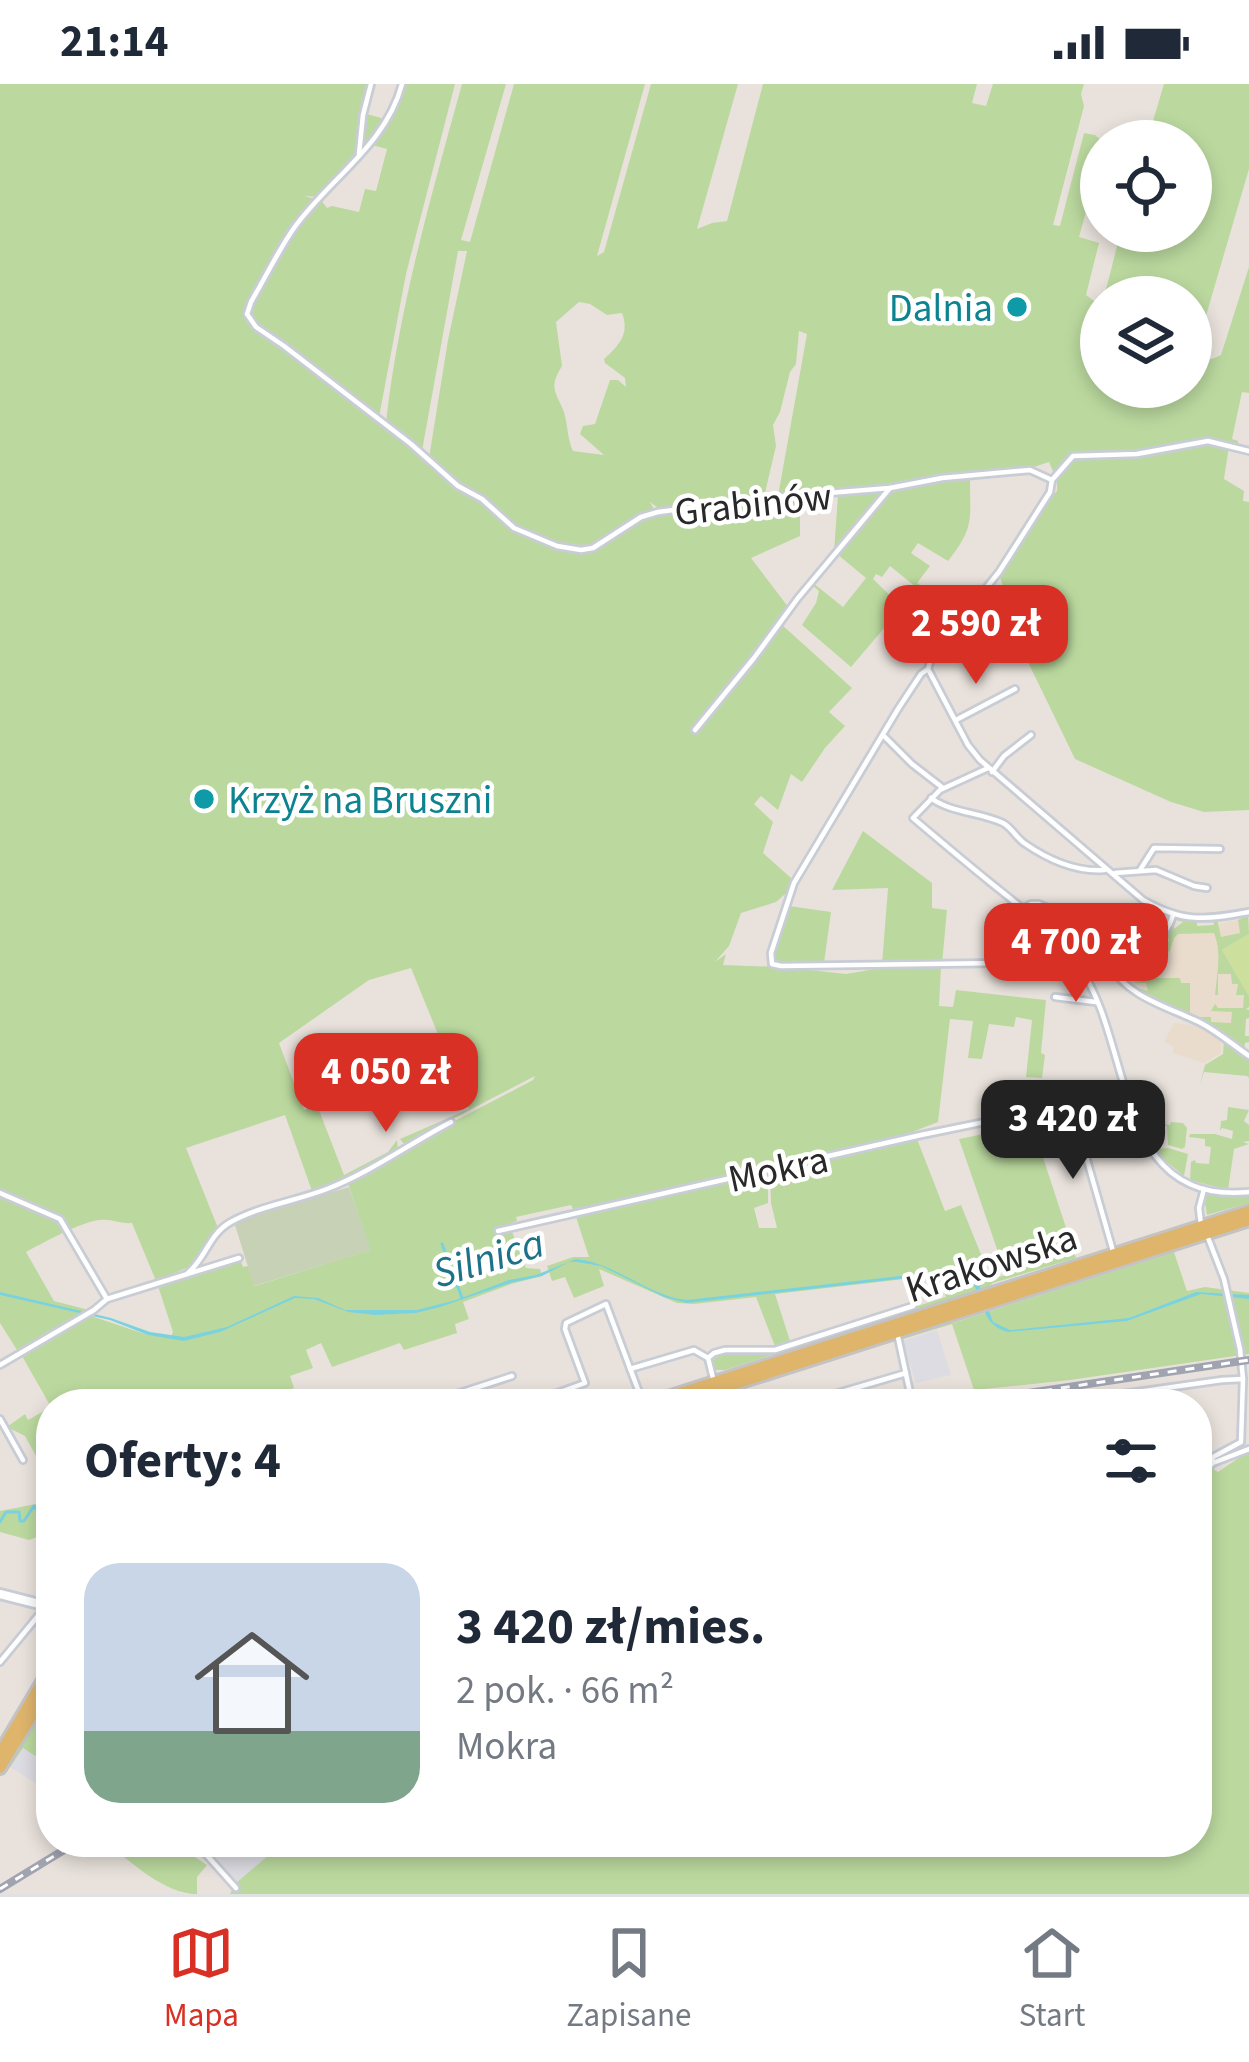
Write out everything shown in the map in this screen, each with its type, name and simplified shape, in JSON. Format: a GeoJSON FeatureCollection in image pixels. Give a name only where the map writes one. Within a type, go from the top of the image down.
{"type":"FeatureCollection","features":[{"type":"Feature","properties":{"kind":"main road","name":"Krakowska"},"geometry":{"type":"LineString","coordinates":[[983,1301],[1114,1255],[1249,1216]]}},
{"type":"Feature","properties":{"kind":"main road","name":"Krakowska"},"geometry":{"type":"LineString","coordinates":[[718,1389],[889,1325],[983,1301],[1218,1221],[1249,1216]]}},
{"type":"Feature","properties":{"kind":"main road"},"geometry":{"type":"LineString","coordinates":[[0,1594],[36,1604]]}},
{"type":"Feature","properties":{"kind":"main road"},"geometry":{"type":"LineString","coordinates":[[0,1753],[36,1692]]}},
{"type":"Feature","properties":{"kind":"main road"},"geometry":{"type":"LineString","coordinates":[[0,1768],[36,1709]]}},
{"type":"Feature","properties":{"kind":"street"},"geometry":{"type":"LineString","coordinates":[[360,155],[371,84]]}},
{"type":"Feature","properties":{"kind":"street"},"geometry":{"type":"LineString","coordinates":[[360,155],[397,103],[402,84]]}},
{"type":"Feature","properties":{"kind":"street","name":"Grabinów"},"geometry":{"type":"LineString","coordinates":[[360,155],[295,226],[251,302],[249,319],[412,443],[510,525],[565,549],[581,550],[658,512],[1030,470],[1052,481]]}},
{"type":"Feature","properties":{"kind":"street"},"geometry":{"type":"LineString","coordinates":[[1076,962],[781,966],[772,964],[771,953],[794,883],[920,675],[1006,562],[1050,492],[1052,481],[1073,456],[1137,454],[1208,441],[1249,451]]}},
{"type":"Feature","properties":{"kind":"street"},"geometry":{"type":"LineString","coordinates":[[695,730],[890,488]]}},
{"type":"Feature","properties":{"kind":"street"},"geometry":{"type":"LineString","coordinates":[[947,640],[1023,654]]}},
{"type":"Feature","properties":{"kind":"street"},"geometry":{"type":"LineString","coordinates":[[928,669],[973,752],[1143,900],[1173,915],[1210,919],[1249,912]]}},
{"type":"Feature","properties":{"kind":"street"},"geometry":{"type":"LineString","coordinates":[[956,720],[1015,689]]}},
{"type":"Feature","properties":{"kind":"street"},"geometry":{"type":"LineString","coordinates":[[1030,735],[990,770],[943,788],[914,818],[1023,909],[1076,962],[1096,1002],[1142,1138],[1160,1163],[1204,1189],[1249,1192]]}},
{"type":"Feature","properties":{"kind":"street"},"geometry":{"type":"LineString","coordinates":[[884,736],[943,788]]}},
{"type":"Feature","properties":{"kind":"street"},"geometry":{"type":"LineString","coordinates":[[932,798],[943,806],[1007,825],[1026,844],[1070,867],[1106,868]]}},
{"type":"Feature","properties":{"kind":"street"},"geometry":{"type":"LineString","coordinates":[[1141,870],[1154,848],[1220,849]]}},
{"type":"Feature","properties":{"kind":"street"},"geometry":{"type":"LineString","coordinates":[[1114,874],[1157,871],[1207,888]]}},
{"type":"Feature","properties":{"kind":"street"},"geometry":{"type":"LineString","coordinates":[[1023,909],[1040,904],[1090,926],[1129,930],[1159,941]]}},
{"type":"Feature","properties":{"kind":"street"},"geometry":{"type":"LineString","coordinates":[[1084,974],[1159,941],[1173,915]]}},
{"type":"Feature","properties":{"kind":"street"},"geometry":{"type":"LineString","coordinates":[[1109,964],[1120,980],[1142,995],[1203,1024],[1249,1056]]}},
{"type":"Feature","properties":{"kind":"street"},"geometry":{"type":"LineString","coordinates":[[1055,997],[1096,1002]]}},
{"type":"Feature","properties":{"kind":"street","name":"Mokra"},"geometry":{"type":"LineString","coordinates":[[498,1231],[921,1135],[1127,1094]]}},
{"type":"Feature","properties":{"kind":"street"},"geometry":{"type":"LineString","coordinates":[[1059,1107],[1082,1139],[1114,1255]]}},
{"type":"Feature","properties":{"kind":"street"},"geometry":{"type":"LineString","coordinates":[[188,1274],[230,1223],[377,1166],[451,1123]]}},
{"type":"Feature","properties":{"kind":"street"},"geometry":{"type":"LineString","coordinates":[[1204,1189],[1202,1230],[1228,1294],[1244,1379],[1241,1442],[1212,1461]]}},
{"type":"Feature","properties":{"kind":"street"},"geometry":{"type":"LineString","coordinates":[[0,1193],[60,1220],[107,1299]]}},
{"type":"Feature","properties":{"kind":"street"},"geometry":{"type":"LineString","coordinates":[[1201,1201],[1205,1218],[1218,1221]]}},
{"type":"Feature","properties":{"kind":"street"},"geometry":{"type":"LineString","coordinates":[[0,1365],[107,1299],[239,1258]]}},
{"type":"Feature","properties":{"kind":"street"},"geometry":{"type":"LineString","coordinates":[[568,1389],[585,1383],[566,1323],[606,1304],[638,1389]]}},
{"type":"Feature","properties":{"kind":"street"},"geometry":{"type":"LineString","coordinates":[[889,1325],[913,1306]]}},
{"type":"Feature","properties":{"kind":"street","name":"Krakowska"},"geometry":{"type":"LineString","coordinates":[[630,1369],[694,1350],[708,1358],[725,1350],[775,1350],[889,1325],[909,1389]]}},
{"type":"Feature","properties":{"kind":"street"},"geometry":{"type":"LineString","coordinates":[[708,1358],[715,1389]]}},
{"type":"Feature","properties":{"kind":"street"},"geometry":{"type":"LineString","coordinates":[[852,1389],[906,1373]]}},
{"type":"Feature","properties":{"kind":"street"},"geometry":{"type":"LineString","coordinates":[[472,1389],[512,1376]]}},
{"type":"Feature","properties":{"kind":"street"},"geometry":{"type":"LineString","coordinates":[[1158,1389],[1244,1379]]}},
{"type":"Feature","properties":{"kind":"street"},"geometry":{"type":"LineString","coordinates":[[0,1418],[23,1460]]}},
{"type":"Feature","properties":{"kind":"street"},"geometry":{"type":"LineString","coordinates":[[1212,1465],[1249,1450]]}},
{"type":"Feature","properties":{"kind":"street"},"geometry":{"type":"LineString","coordinates":[[0,1662],[36,1620]]}},
{"type":"Feature","properties":{"kind":"street"},"geometry":{"type":"LineString","coordinates":[[208,1857],[236,1888]]}},
{"type":"Feature","properties":{"kind":"shaded area"},"geometry":{"type":"Polygon","coordinates":[[[1249,917],[1249,1007],[1229,1026],[1175,1010],[1126,982],[1126,970],[1133,961],[1169,952],[1177,929],[1219,929],[1219,924],[1249,917]]]}},
{"type":"Feature","properties":{"kind":"shaded area"},"geometry":{"type":"Polygon","coordinates":[[[1174,1023],[1200,1026],[1221,1040],[1221,1053],[1204,1063],[1173,1053],[1173,1046],[1164,1042],[1174,1023]]]}},
{"type":"Feature","properties":{"kind":"shaded area"},"geometry":{"type":"Polygon","coordinates":[[[937,1330],[951,1375],[916,1383],[902,1341],[937,1330]]]}},
{"type":"Feature","properties":{"kind":"shaded area"},"geometry":{"type":"Polygon","coordinates":[[[22,1747],[36,1756],[36,1783],[10,1767],[22,1747]]]}},
{"type":"Feature","properties":{"kind":"shaded area"},"geometry":{"type":"Polygon","coordinates":[[[214,1857],[267,1857],[237,1883],[214,1857]]]}},
{"type":"Feature","properties":{"kind":"green space"},"geometry":{"type":"Polygon","coordinates":[[[0,84],[370,84],[363,113],[385,119],[320,197],[304,196],[316,199],[289,236],[321,200],[327,208],[359,212],[365,189],[376,191],[387,149],[372,145],[396,108],[404,84],[455,84],[406,274],[379,417],[348,398],[510,527],[560,549],[577,551],[594,549],[646,517],[716,506],[661,510],[650,502],[655,511],[593,546],[568,548],[510,524],[490,502],[429,458],[467,251],[458,251],[422,451],[386,422],[408,294],[462,84],[506,84],[461,240],[470,242],[514,84],[645,84],[597,256],[604,252],[651,84],[738,84],[697,229],[727,221],[763,84],[977,84],[972,103],[986,106],[993,84],[1084,84],[1084,106],[1053,225],[1060,226],[1080,148],[1080,252],[1097,252],[1091,276],[1080,276],[1080,408],[1212,408],[1212,359],[1221,355],[1249,267],[1249,393],[1242,392],[1232,439],[1238,444],[1201,440],[1097,455],[1229,446],[1224,479],[1244,491],[1243,501],[1249,502],[1249,810],[1204,812],[1075,759],[1026,658],[998,571],[1043,497],[1057,491],[1049,462],[1019,472],[778,496],[807,334],[799,331],[796,364],[773,425],[776,446],[764,497],[728,503],[800,498],[800,536],[751,558],[789,608],[741,673],[781,624],[852,688],[829,712],[845,726],[802,782],[791,774],[778,810],[761,796],[754,804],[773,822],[763,853],[791,878],[791,889],[776,902],[741,913],[729,946],[715,962],[726,954],[723,965],[846,974],[941,967],[939,1006],[953,1007],[956,990],[1046,1000],[1042,1078],[1026,1077],[1032,1020],[1016,1017],[1014,1027],[989,1024],[982,1059],[968,1058],[973,1021],[950,1019],[938,1122],[912,1132],[913,1137],[574,1211],[571,1205],[516,1217],[509,1224],[526,1268],[540,1269],[542,1276],[463,1302],[469,1319],[455,1324],[457,1333],[404,1350],[400,1343],[332,1367],[321,1343],[306,1350],[313,1368],[290,1376],[291,1389],[41,1389],[22,1356],[91,1316],[148,1335],[171,1337],[158,1286],[240,1259],[255,1286],[370,1250],[348,1183],[533,1080],[535,1076],[404,1144],[400,1139],[469,1109],[458,1076],[419,1108],[404,1069],[444,1049],[411,968],[369,980],[279,1043],[304,1110],[317,1105],[344,1175],[388,1152],[397,1140],[398,1150],[336,1184],[312,1191],[285,1115],[186,1148],[218,1228],[191,1266],[156,1281],[132,1223],[105,1220],[63,1233],[26,1252],[54,1301],[89,1310],[17,1350],[0,1323],[0,84]],[[579,302],[556,322],[562,366],[555,390],[573,451],[604,455],[580,434],[583,426],[595,424],[610,380],[626,387],[625,378],[604,359],[622,339],[622,313],[607,315],[579,302]]]}},
{"type":"Feature","properties":{"kind":"green space"},"geometry":{"type":"Polygon","coordinates":[[[1164,84],[1249,84],[1249,169],[1212,295],[1212,276],[1109,276],[1116,252],[1212,252],[1212,120],[1153,120],[1164,84]]]}},
{"type":"Feature","properties":{"kind":"green space"},"geometry":{"type":"Polygon","coordinates":[[[970,477],[969,522],[948,561],[918,543],[911,553],[930,566],[917,583],[930,592],[927,596],[890,566],[882,577],[876,574],[873,579],[902,607],[851,667],[802,625],[819,591],[812,585],[795,605],[813,583],[843,607],[866,578],[837,554],[890,490],[970,477]]]}},
{"type":"Feature","properties":{"kind":"green space"},"geometry":{"type":"Polygon","coordinates":[[[886,491],[834,552],[838,495],[886,491]]]}},
{"type":"Feature","properties":{"kind":"green space"},"geometry":{"type":"Polygon","coordinates":[[[863,831],[932,883],[932,908],[947,910],[942,964],[882,964],[888,888],[832,890],[863,831]]]}},
{"type":"Feature","properties":{"kind":"green space"},"geometry":{"type":"Polygon","coordinates":[[[789,906],[831,912],[824,963],[775,960],[789,906]]]}},
{"type":"Feature","properties":{"kind":"green space"},"geometry":{"type":"Polygon","coordinates":[[[1248,914],[1249,934],[1222,950],[1249,996],[1245,1036],[1249,1042],[1244,1052],[1193,1017],[1231,1023],[1232,1012],[1211,1011],[1215,1004],[1243,1008],[1244,995],[1236,995],[1238,984],[1232,984],[1231,974],[1218,974],[1215,995],[1218,955],[1214,933],[1178,934],[1169,953],[1169,938],[1151,948],[1165,939],[1174,921],[1174,929],[1183,922],[1178,918],[1197,921],[1197,926],[1214,925],[1217,919],[1221,937],[1240,933],[1238,920],[1244,917],[1232,918],[1248,914]]]}},
{"type":"Feature","properties":{"kind":"green space"},"geometry":{"type":"Polygon","coordinates":[[[1249,934],[1249,996],[1222,950],[1249,934]]]}},
{"type":"Feature","properties":{"kind":"green space"},"geometry":{"type":"Polygon","coordinates":[[[1144,978],[1180,978],[1181,983],[1190,983],[1190,1016],[1132,986],[1148,991],[1146,983],[1132,983],[1144,978]]]}},
{"type":"Feature","properties":{"kind":"green space"},"geometry":{"type":"Polygon","coordinates":[[[1224,1040],[1249,1057],[1249,1078],[1204,1072],[1200,1084],[1205,1065],[1223,1054],[1224,1040]]]}},
{"type":"Feature","properties":{"kind":"green space"},"geometry":{"type":"Polygon","coordinates":[[[1228,1107],[1249,1110],[1244,1121],[1249,1125],[1249,1141],[1243,1142],[1249,1144],[1234,1149],[1228,1190],[1190,1180],[1191,1162],[1209,1164],[1211,1147],[1205,1146],[1205,1139],[1189,1137],[1215,1134],[1232,1139],[1233,1131],[1220,1131],[1228,1107]]]}},
{"type":"Feature","properties":{"kind":"green space"},"geometry":{"type":"Polygon","coordinates":[[[1140,1122],[1146,1122],[1146,1129],[1154,1129],[1155,1123],[1183,1123],[1185,1147],[1168,1145],[1167,1126],[1157,1124],[1156,1149],[1188,1154],[1184,1176],[1156,1153],[1140,1122]]]}},
{"type":"Feature","properties":{"kind":"green space"},"geometry":{"type":"Polygon","coordinates":[[[1032,1124],[1076,1258],[993,1283],[985,1291],[888,1319],[946,1297],[939,1275],[775,1294],[791,1344],[776,1349],[756,1297],[677,1303],[599,1269],[604,1286],[574,1298],[565,1277],[552,1281],[547,1266],[589,1257],[575,1214],[768,1172],[768,1203],[754,1208],[759,1228],[777,1228],[770,1172],[917,1139],[945,1211],[961,1205],[991,1279],[1006,1275],[959,1139],[1032,1124]]]}},
{"type":"Feature","properties":{"kind":"green space"},"geometry":{"type":"Polygon","coordinates":[[[349,1187],[371,1250],[254,1286],[234,1222],[349,1187]]]}},
{"type":"Feature","properties":{"kind":"green space"},"geometry":{"type":"Polygon","coordinates":[[[1209,1192],[1249,1194],[1249,1203],[1207,1215],[1204,1197],[1209,1192]]]}},
{"type":"Feature","properties":{"kind":"green space"},"geometry":{"type":"Polygon","coordinates":[[[1174,1252],[1187,1291],[1205,1287],[1249,1293],[1249,1354],[974,1389],[952,1324],[900,1340],[905,1332],[931,1329],[979,1310],[953,1323],[1174,1252]]]}},
{"type":"Feature","properties":{"kind":"green space"},"geometry":{"type":"Polygon","coordinates":[[[882,1319],[715,1370],[713,1361],[721,1352],[769,1353],[882,1319]]]}},
{"type":"Feature","properties":{"kind":"green space"},"geometry":{"type":"Polygon","coordinates":[[[25,1414],[28,1420],[36,1415],[36,1456],[25,1436],[7,1427],[25,1414]]]}},
{"type":"Feature","properties":{"kind":"green space"},"geometry":{"type":"Polygon","coordinates":[[[1249,1451],[1249,1894],[230,1894],[266,1857],[1212,1857],[1212,1468],[1218,1472],[1249,1451]]]}},
{"type":"Feature","properties":{"kind":"green space"},"geometry":{"type":"Polygon","coordinates":[[[36,1504],[36,1537],[0,1532],[0,1511],[36,1504]]]}},
{"type":"Feature","properties":{"kind":"green space"},"geometry":{"type":"Polygon","coordinates":[[[36,1716],[36,1756],[23,1748],[7,1765],[36,1716]]]}},
{"type":"Feature","properties":{"kind":"green space"},"geometry":{"type":"Polygon","coordinates":[[[125,1857],[195,1857],[207,1865],[197,1877],[197,1894],[173,1889],[125,1857]]]}},
{"type":"Feature","properties":{"kind":"water"},"geometry":{"type":"Polygon","coordinates":[[[576,1259],[605,1267],[687,1300],[963,1269],[978,1282],[993,1322],[1010,1330],[1129,1318],[1196,1292],[1249,1295],[1249,1299],[1201,1294],[1127,1321],[1008,1332],[990,1321],[975,1287],[960,1272],[687,1303],[664,1297],[601,1266],[569,1262],[542,1276],[416,1313],[348,1312],[314,1299],[295,1298],[220,1332],[184,1341],[0,1295],[0,1292],[184,1337],[227,1327],[294,1296],[318,1298],[345,1310],[417,1310],[576,1259]]]}},
{"type":"Feature","properties":{"kind":"waterway","name":"Silnica"},"geometry":{"type":"LineString","coordinates":[[442,1244],[462,1298]]}},
{"type":"Feature","properties":{"kind":"waterway"},"geometry":{"type":"LineString","coordinates":[[0,1522],[6,1512],[19,1512],[24,1521],[36,1509]]}},
{"type":"Feature","properties":{"kind":"railway"},"geometry":{"type":"LineString","coordinates":[[1055,1389],[1249,1360]]}},
{"type":"Feature","properties":{"kind":"railway"},"geometry":{"type":"LineString","coordinates":[[0,1889],[52,1857]]}},
{"type":"Feature","properties":{"kind":"place","name":"Dalnia"},"geometry":{"type":"Point","coordinates":[1017,307]}},
{"type":"Feature","properties":{"kind":"place","name":"Krzyż na Bruszni"},"geometry":{"type":"Point","coordinates":[204,799]}}]}
